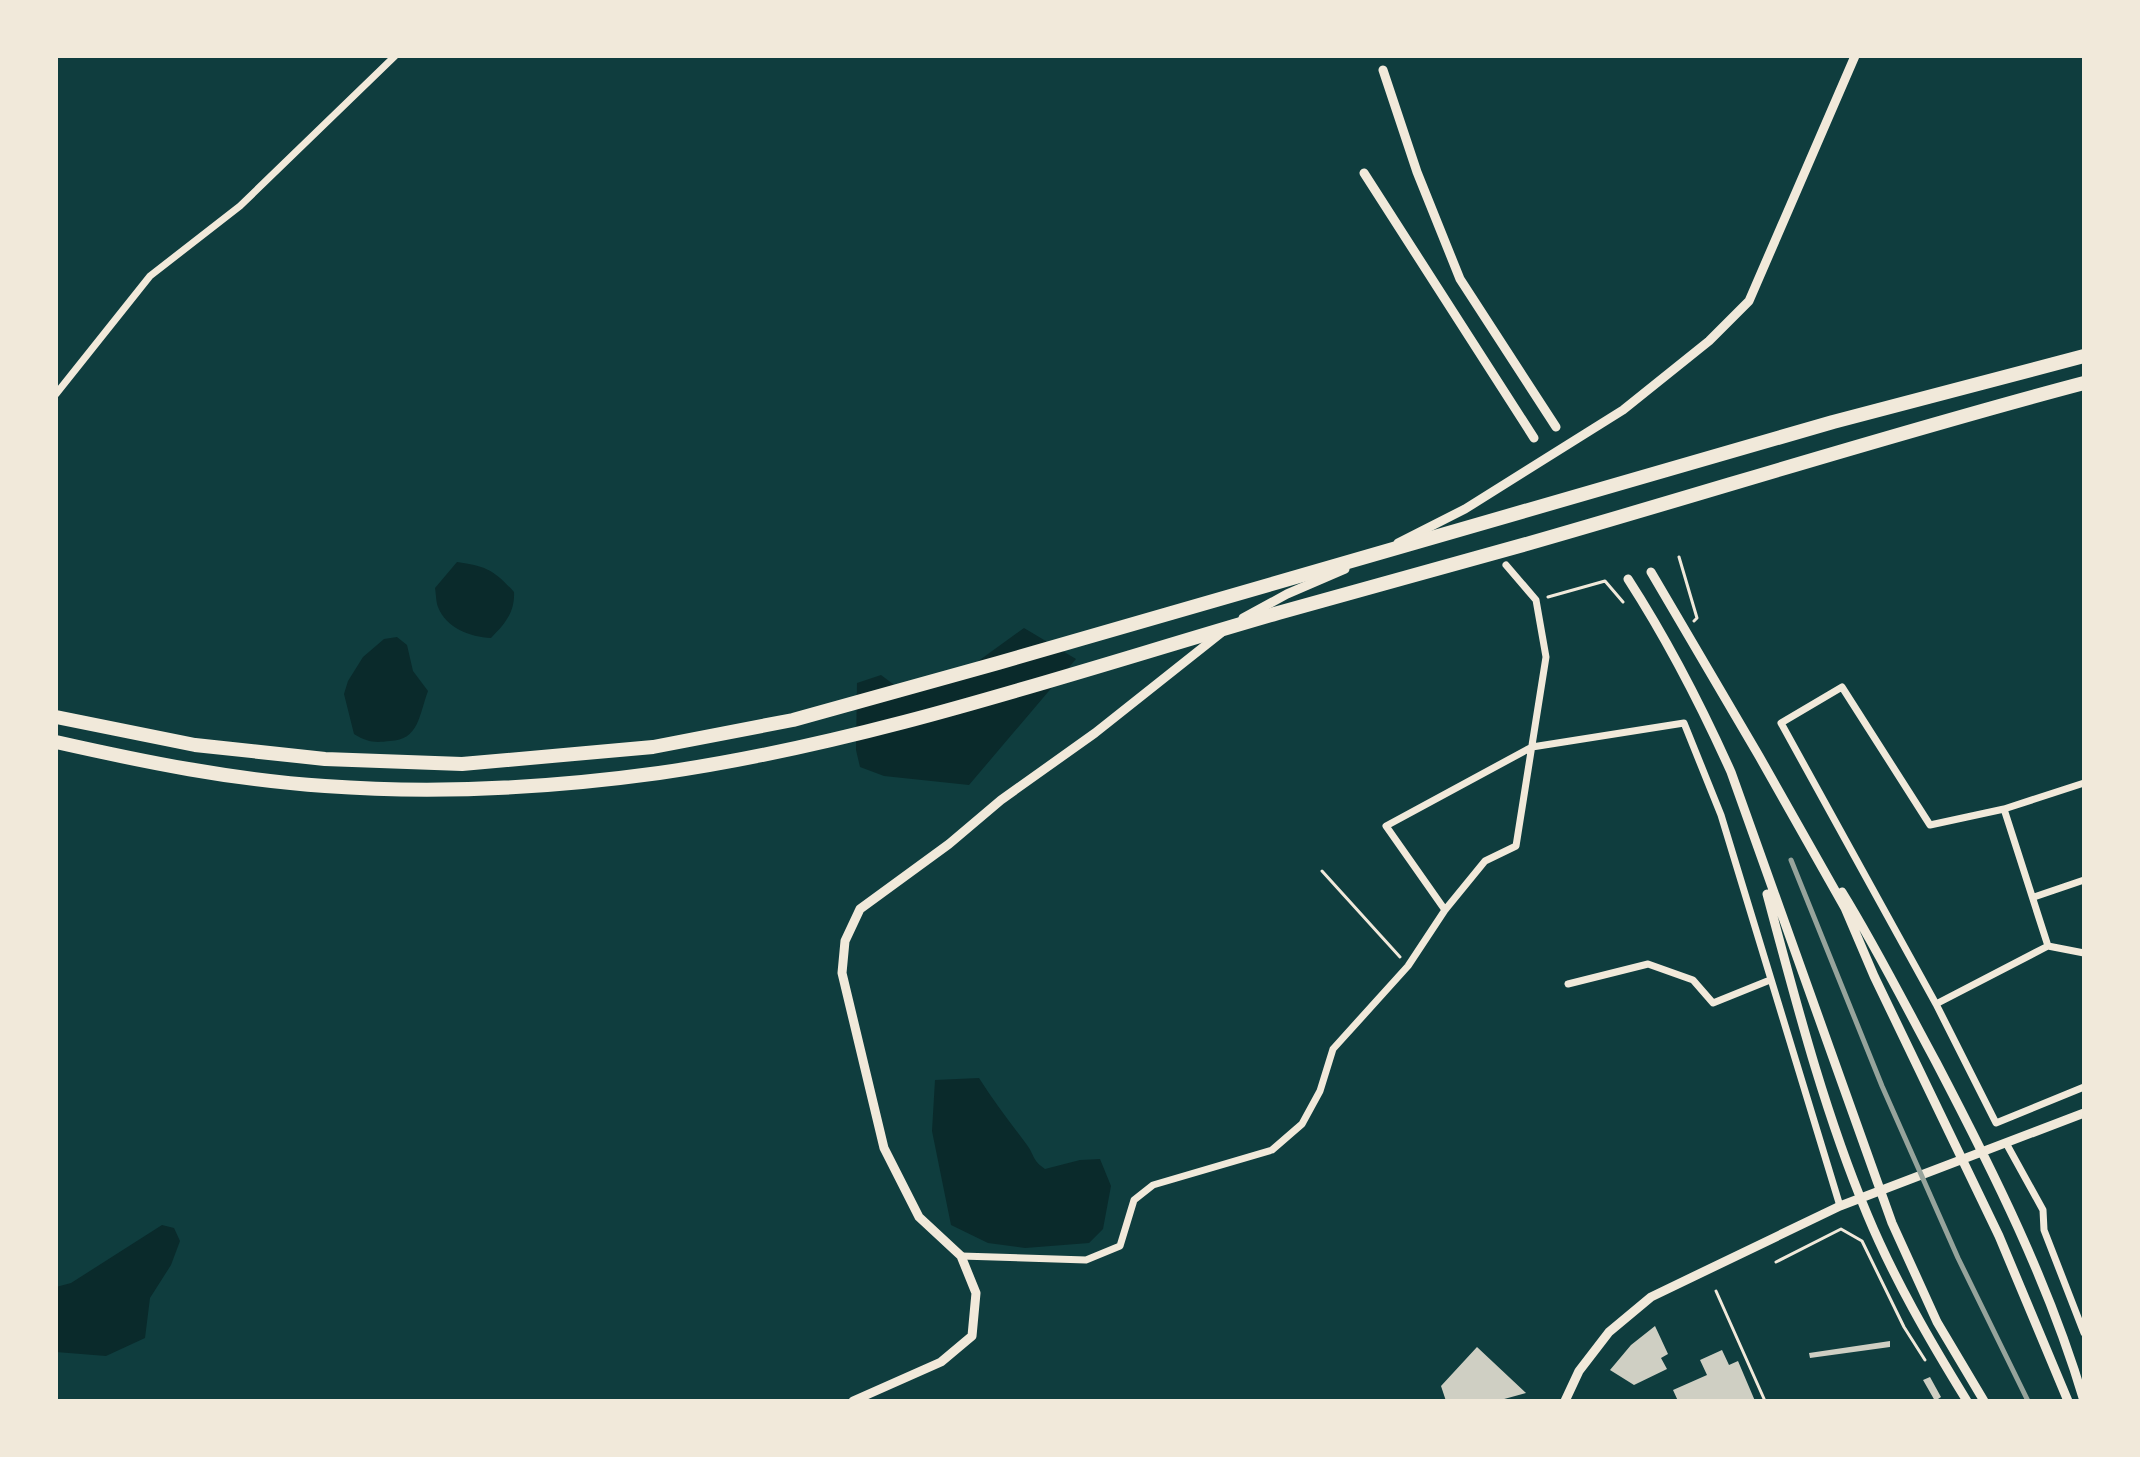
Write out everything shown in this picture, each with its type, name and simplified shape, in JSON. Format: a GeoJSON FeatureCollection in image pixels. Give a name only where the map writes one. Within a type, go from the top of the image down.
{"type":"FeatureCollection","features":[{"type":"Feature","properties":{"kind":"highway"},"geometry":{"type":"LineString","coordinates":[[56,717],[195,745],[325,759],[462,764],[653,747],[793,720],[1833,422],[2084,356]]}},
{"type":"Feature","properties":{"kind":"highway"},"geometry":{"type":"LineString","coordinates":[[56,742],[190,771],[326,786],[464,789],[551,784],[658,773],[728,761],[908,719],[1530,543],[1826,454],[2084,383]]}},
{"type":"Feature","properties":{"kind":"street"},"geometry":{"type":"LineString","coordinates":[[56,394],[150,276],[240,206],[395,56]]}},
{"type":"Feature","properties":{"kind":"street"},"geometry":{"type":"LineString","coordinates":[[853,1401],[941,1362],[972,1336],[976,1293],[961,1256],[919,1217],[884,1148],[842,973],[845,941],[860,909],[949,844],[1001,800],[1095,733],[1193,653],[1238,621],[1287,594],[1465,509],[1623,410],[1709,341],[1749,301],[1855,56]]}},
{"type":"Feature","properties":{"kind":"street"},"geometry":{"type":"LineString","coordinates":[[1383,70],[1417,172],[1460,279],[1556,427]]}},
{"type":"Feature","properties":{"kind":"street"},"geometry":{"type":"LineString","coordinates":[[1364,173],[1534,438]]}},
{"type":"Feature","properties":{"kind":"street"},"geometry":{"type":"LineString","coordinates":[[961,1256],[1086,1260],[1120,1246],[1134,1200],[1153,1185],[1272,1150],[1302,1124],[1320,1091],[1333,1049],[1408,966],[1445,910],[1485,861],[1516,846],[1546,657],[1536,600],[1506,565]]}},
{"type":"Feature","properties":{"kind":"street"},"geometry":{"type":"LineString","coordinates":[[1651,572],[1845,908],[1874,976],[1999,1236],[2068,1401]]}},
{"type":"Feature","properties":{"kind":"street"},"geometry":{"type":"LineString","coordinates":[[1628,579],[1667,640],[1731,772],[1892,1223],[1937,1322],[1984,1401]]}},
{"type":"Feature","properties":{"kind":"street"},"geometry":{"type":"LineString","coordinates":[[2084,783],[2004,809],[1930,825],[1842,687],[1781,723],[1936,1004],[1996,1123],[2084,1087]]}},
{"type":"Feature","properties":{"kind":"street"},"geometry":{"type":"LineString","coordinates":[[1445,910],[1386,826],[1532,747],[1684,723],[1721,815],[1840,1206]]}},
{"type":"Feature","properties":{"kind":"street"},"geometry":{"type":"LineString","coordinates":[[1759,756],[1869,936],[1994,1174],[2069,1349],[2084,1401]]}},
{"type":"Feature","properties":{"kind":"street"},"geometry":{"type":"LineString","coordinates":[[2004,809],[2048,946]]}},
{"type":"Feature","properties":{"kind":"street"},"geometry":{"type":"LineString","coordinates":[[1747,817],[1811,1057],[1867,1216],[1926,1335],[1967,1401]]}},
{"type":"Feature","properties":{"kind":"street"},"geometry":{"type":"LineString","coordinates":[[2034,897],[2084,880]]}},
{"type":"Feature","properties":{"kind":"street"},"geometry":{"type":"LineString","coordinates":[[1936,1004],[2048,946],[2084,953]]}},
{"type":"Feature","properties":{"kind":"street"},"geometry":{"type":"LineString","coordinates":[[1568,984],[1648,964],[1693,980],[1713,1003],[1770,980]]}},
{"type":"Feature","properties":{"kind":"street"},"geometry":{"type":"LineString","coordinates":[[1565,1401],[1579,1371],[1609,1332],[1651,1297],[1840,1206],[2084,1113]]}},
{"type":"Feature","properties":{"kind":"street"},"geometry":{"type":"LineString","coordinates":[[2006,1143],[2043,1210],[2044,1230],[2084,1333]]}},
{"type":"Feature","properties":{"kind":"path"},"geometry":{"type":"LineString","coordinates":[[1679,557],[1697,618]]}},
{"type":"Feature","properties":{"kind":"path"},"geometry":{"type":"LineString","coordinates":[[1536,600],[1605,581],[1623,602]]}},
{"type":"Feature","properties":{"kind":"path"},"geometry":{"type":"LineString","coordinates":[[1322,871],[1408,966]]}},
{"type":"Feature","properties":{"kind":"path"},"geometry":{"type":"LineString","coordinates":[[1776,1262],[1841,1229],[1862,1241],[1904,1327],[1928,1364]]}},
{"type":"Feature","properties":{"kind":"path"},"geometry":{"type":"LineString","coordinates":[[1716,1291],[1765,1401]]}},
{"type":"Feature","properties":{"kind":"water"},"geometry":{"type":"Polygon","coordinates":[[[457,562],[489,570],[514,592],[508,617],[491,638],[475,636],[453,626],[438,607],[435,588],[457,562]]]}},
{"type":"Feature","properties":{"kind":"water"},"geometry":{"type":"Polygon","coordinates":[[[1024,628],[1076,659],[969,785],[884,776],[860,767],[856,750],[857,683],[881,675],[901,690],[970,667],[1024,628]]]}},
{"type":"Feature","properties":{"kind":"water"},"geometry":{"type":"Polygon","coordinates":[[[397,637],[407,645],[413,671],[428,691],[416,725],[407,736],[384,742],[367,740],[354,734],[344,694],[363,657],[384,639],[397,637]]]}},
{"type":"Feature","properties":{"kind":"water"},"geometry":{"type":"Polygon","coordinates":[[[979,1078],[1045,1169],[1080,1160],[1100,1159],[1111,1186],[1103,1229],[1089,1243],[1025,1248],[988,1243],[951,1225],[932,1131],[935,1080],[979,1078]]]}},
{"type":"Feature","properties":{"kind":"water"},"geometry":{"type":"Polygon","coordinates":[[[162,1225],[174,1228],[180,1241],[171,1265],[150,1298],[145,1338],[106,1356],[56,1352],[56,1287],[71,1283],[162,1225]]]}},
{"type":"Feature","properties":{"kind":"building"},"geometry":{"type":"Polygon","coordinates":[[[1655,1326],[1668,1354],[1661,1358],[1667,1369],[1634,1385],[1610,1370],[1631,1345],[1655,1326]]]}},
{"type":"Feature","properties":{"kind":"building"},"geometry":{"type":"Polygon","coordinates":[[[1890,1341],[1890,1347],[1810,1358],[1809,1353],[1890,1341]]]}},
{"type":"Feature","properties":{"kind":"building"},"geometry":{"type":"Polygon","coordinates":[[[1477,1347],[1526,1393],[1497,1401],[1446,1401],[1441,1386],[1477,1347]]]}},
{"type":"Feature","properties":{"kind":"building"},"geometry":{"type":"Polygon","coordinates":[[[1722,1350],[1729,1365],[1738,1361],[1755,1401],[1678,1401],[1673,1390],[1707,1375],[1700,1360],[1722,1350]]]}},
{"type":"Feature","properties":{"kind":"building"},"geometry":{"type":"Polygon","coordinates":[[[1930,1377],[1941,1397],[1935,1401],[1923,1380],[1930,1377]]]}},
{"type":"Feature","properties":{"kind":"railway"},"geometry":{"type":"LineString","coordinates":[[1791,860],[1882,1086],[1958,1258],[2028,1401]]}}]}
